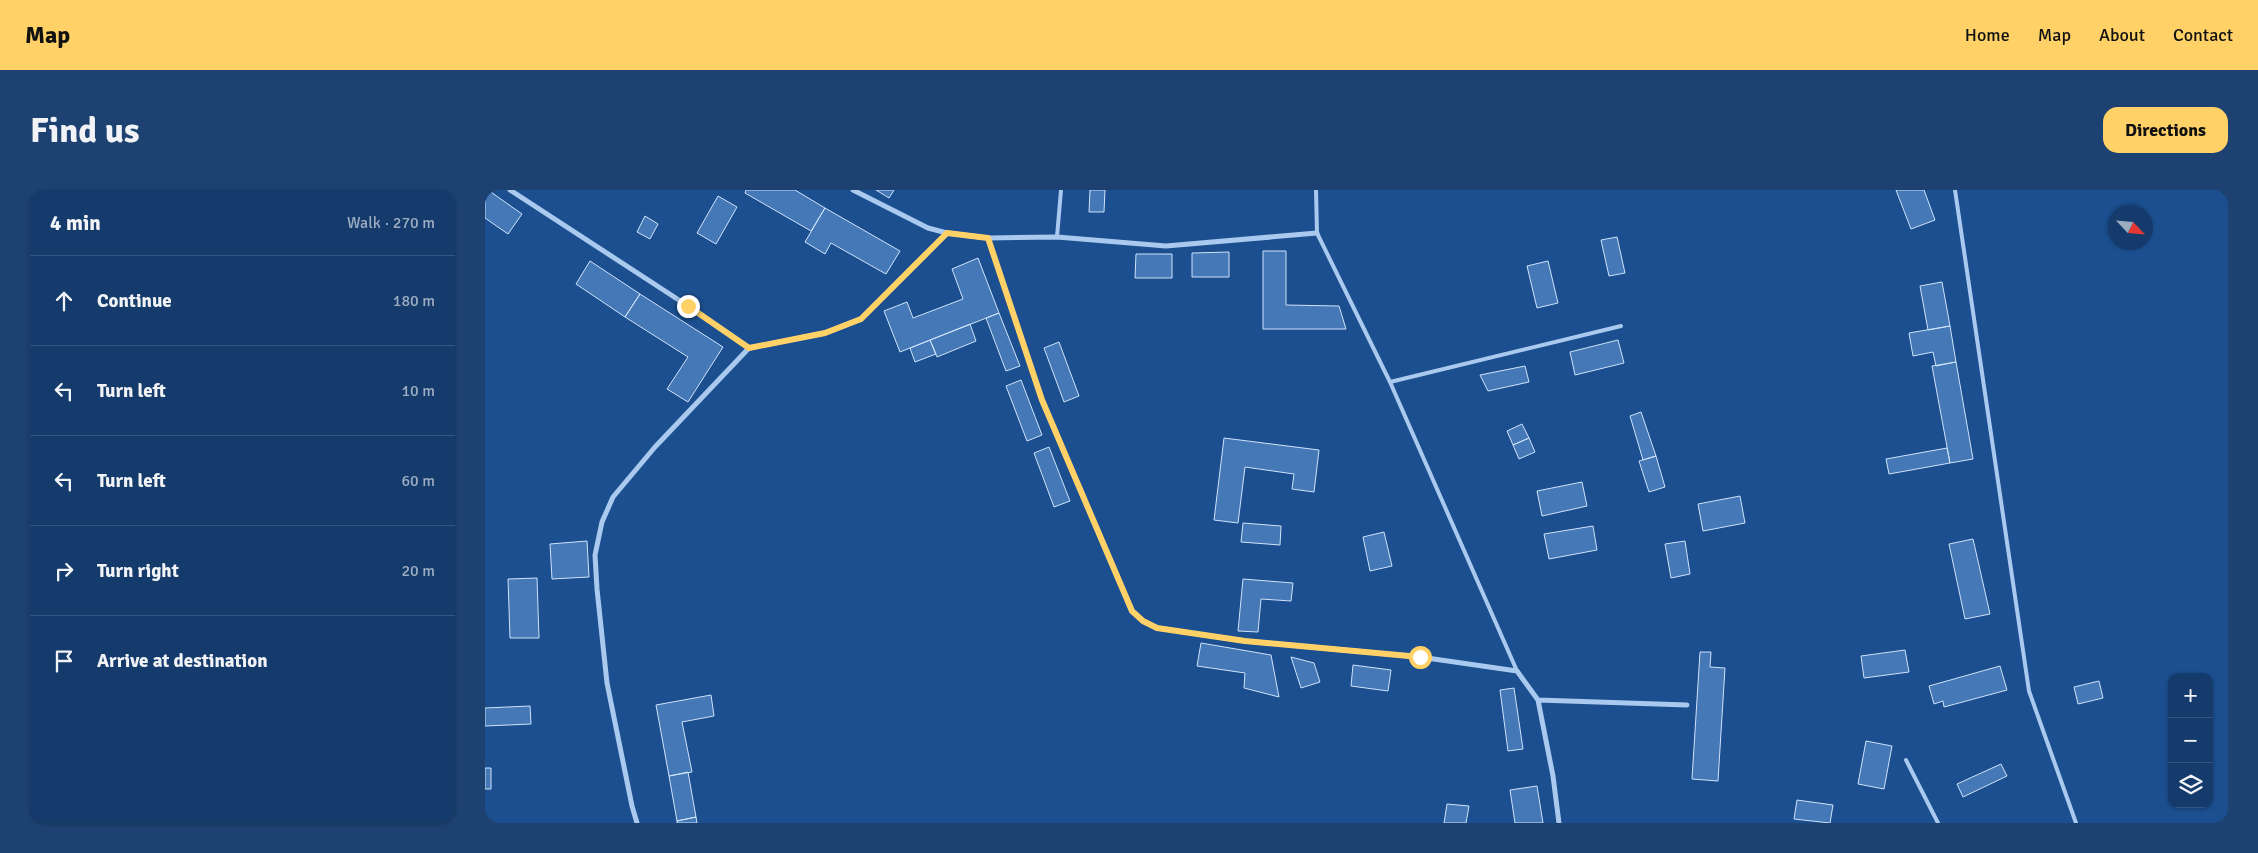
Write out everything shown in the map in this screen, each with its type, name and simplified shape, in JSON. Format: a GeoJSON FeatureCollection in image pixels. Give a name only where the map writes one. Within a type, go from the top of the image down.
{"type":"FeatureCollection","features":[{"type":"Feature","properties":{"kind":"street"},"geometry":{"type":"LineString","coordinates":[[510,190],[749,348]]}},
{"type":"Feature","properties":{"kind":"street"},"geometry":{"type":"LineString","coordinates":[[853,190],[927,228],[947,233],[988,238],[1057,237],[1166,246],[1317,233]]}},
{"type":"Feature","properties":{"kind":"street"},"geometry":{"type":"LineString","coordinates":[[637,823],[631,806],[607,683],[595,555],[602,522],[613,497],[655,447],[749,348],[825,333],[861,319],[947,233]]}},
{"type":"Feature","properties":{"kind":"street"},"geometry":{"type":"LineString","coordinates":[[988,238],[1042,400],[1132,611],[1143,621],[1157,628],[1245,641],[1420,657],[1517,671],[1538,700],[1553,776],[1559,823]]}},
{"type":"Feature","properties":{"kind":"street"},"geometry":{"type":"LineString","coordinates":[[1538,700],[1687,705]]}},
{"type":"Feature","properties":{"kind":"lane"},"geometry":{"type":"LineString","coordinates":[[1057,237],[1061,190]]}},
{"type":"Feature","properties":{"kind":"lane"},"geometry":{"type":"LineString","coordinates":[[1315,190],[1317,233],[1390,382],[1517,671]]}},
{"type":"Feature","properties":{"kind":"lane"},"geometry":{"type":"LineString","coordinates":[[1955,190],[2029,692],[2076,823]]}},
{"type":"Feature","properties":{"kind":"lane"},"geometry":{"type":"LineString","coordinates":[[1390,382],[1621,326]]}},
{"type":"Feature","properties":{"kind":"lane"},"geometry":{"type":"LineString","coordinates":[[1905,760],[1938,823]]}},
{"type":"Feature","properties":{"kind":"building"},"geometry":{"type":"Polygon","coordinates":[[[485,190],[488,190],[522,214],[508,234],[485,218],[485,190]]]}},
{"type":"Feature","properties":{"kind":"building"},"geometry":{"type":"Polygon","coordinates":[[[746,190],[795,190],[825,208],[811,231],[745,193],[746,190]]]}},
{"type":"Feature","properties":{"kind":"building"},"geometry":{"type":"Polygon","coordinates":[[[876,190],[894,190],[889,198],[876,190]]]}},
{"type":"Feature","properties":{"kind":"building"},"geometry":{"type":"Polygon","coordinates":[[[1090,190],[1105,190],[1104,212],[1089,212],[1090,190]]]}},
{"type":"Feature","properties":{"kind":"building"},"geometry":{"type":"Polygon","coordinates":[[[1896,190],[1924,190],[1935,220],[1911,229],[1896,190]]]}},
{"type":"Feature","properties":{"kind":"building"},"geometry":{"type":"Polygon","coordinates":[[[718,196],[737,207],[716,244],[697,233],[718,196]]]}},
{"type":"Feature","properties":{"kind":"building"},"geometry":{"type":"Polygon","coordinates":[[[825,208],[900,251],[886,274],[831,243],[825,254],[805,242],[825,208]]]}},
{"type":"Feature","properties":{"kind":"building"},"geometry":{"type":"Polygon","coordinates":[[[645,216],[658,224],[650,239],[637,232],[645,216]]]}},
{"type":"Feature","properties":{"kind":"building"},"geometry":{"type":"Polygon","coordinates":[[[1617,237],[1625,273],[1609,276],[1601,240],[1617,237]]]}},
{"type":"Feature","properties":{"kind":"building"},"geometry":{"type":"Polygon","coordinates":[[[1263,251],[1286,251],[1286,305],[1339,306],[1346,329],[1263,329],[1263,251]]]}},
{"type":"Feature","properties":{"kind":"building"},"geometry":{"type":"Polygon","coordinates":[[[1229,252],[1229,277],[1192,277],[1192,253],[1229,252]]]}},
{"type":"Feature","properties":{"kind":"building"},"geometry":{"type":"Polygon","coordinates":[[[1136,254],[1172,254],[1172,278],[1135,278],[1136,254]]]}},
{"type":"Feature","properties":{"kind":"building"},"geometry":{"type":"Polygon","coordinates":[[[978,258],[999,313],[900,352],[884,311],[907,302],[913,318],[963,299],[952,269],[978,258]]]}},
{"type":"Feature","properties":{"kind":"building"},"geometry":{"type":"Polygon","coordinates":[[[590,261],[640,294],[625,317],[576,284],[590,261]]]}},
{"type":"Feature","properties":{"kind":"building"},"geometry":{"type":"Polygon","coordinates":[[[1548,261],[1558,303],[1537,308],[1527,266],[1548,261]]]}},
{"type":"Feature","properties":{"kind":"building"},"geometry":{"type":"Polygon","coordinates":[[[1942,282],[1950,326],[1928,330],[1920,286],[1942,282]]]}},
{"type":"Feature","properties":{"kind":"building"},"geometry":{"type":"Polygon","coordinates":[[[640,294],[723,347],[688,402],[667,389],[688,357],[625,317],[640,294]]]}},
{"type":"Feature","properties":{"kind":"building"},"geometry":{"type":"Polygon","coordinates":[[[999,313],[1020,366],[1006,371],[986,318],[999,313]]]}},
{"type":"Feature","properties":{"kind":"building"},"geometry":{"type":"Polygon","coordinates":[[[970,324],[976,341],[937,357],[930,340],[970,324]]]}},
{"type":"Feature","properties":{"kind":"building"},"geometry":{"type":"Polygon","coordinates":[[[1950,326],[1956,362],[1936,366],[1933,352],[1913,356],[1909,333],[1950,326]]]}},
{"type":"Feature","properties":{"kind":"building"},"geometry":{"type":"Polygon","coordinates":[[[930,340],[936,354],[915,362],[910,348],[930,340]]]}},
{"type":"Feature","properties":{"kind":"building"},"geometry":{"type":"Polygon","coordinates":[[[1618,340],[1624,363],[1575,375],[1570,352],[1618,340]]]}},
{"type":"Feature","properties":{"kind":"building"},"geometry":{"type":"Polygon","coordinates":[[[1059,342],[1079,396],[1064,402],[1044,348],[1059,342]]]}},
{"type":"Feature","properties":{"kind":"building"},"geometry":{"type":"Polygon","coordinates":[[[1956,362],[1973,459],[1950,463],[1932,366],[1956,362]]]}},
{"type":"Feature","properties":{"kind":"building"},"geometry":{"type":"Polygon","coordinates":[[[1525,366],[1529,382],[1488,391],[1480,375],[1525,366]]]}},
{"type":"Feature","properties":{"kind":"building"},"geometry":{"type":"Polygon","coordinates":[[[1021,380],[1042,435],[1027,441],[1006,386],[1021,380]]]}},
{"type":"Feature","properties":{"kind":"building"},"geometry":{"type":"Polygon","coordinates":[[[1641,412],[1656,456],[1643,460],[1630,416],[1641,412]]]}},
{"type":"Feature","properties":{"kind":"building"},"geometry":{"type":"Polygon","coordinates":[[[1522,424],[1529,438],[1513,445],[1507,431],[1522,424]]]}},
{"type":"Feature","properties":{"kind":"building"},"geometry":{"type":"Polygon","coordinates":[[[1224,438],[1319,450],[1314,492],[1292,489],[1294,474],[1245,467],[1238,523],[1214,520],[1224,438]]]}},
{"type":"Feature","properties":{"kind":"building"},"geometry":{"type":"Polygon","coordinates":[[[1529,438],[1535,452],[1519,459],[1513,445],[1529,438]]]}},
{"type":"Feature","properties":{"kind":"building"},"geometry":{"type":"Polygon","coordinates":[[[1049,447],[1070,501],[1054,507],[1034,453],[1049,447]]]}},
{"type":"Feature","properties":{"kind":"building"},"geometry":{"type":"Polygon","coordinates":[[[1947,448],[1950,463],[1889,474],[1886,459],[1947,448]]]}},
{"type":"Feature","properties":{"kind":"building"},"geometry":{"type":"Polygon","coordinates":[[[1656,456],[1665,487],[1649,492],[1639,461],[1656,456]]]}},
{"type":"Feature","properties":{"kind":"building"},"geometry":{"type":"Polygon","coordinates":[[[1582,482],[1587,506],[1542,516],[1537,491],[1582,482]]]}},
{"type":"Feature","properties":{"kind":"building"},"geometry":{"type":"Polygon","coordinates":[[[1740,496],[1745,523],[1703,531],[1698,504],[1740,496]]]}},
{"type":"Feature","properties":{"kind":"building"},"geometry":{"type":"Polygon","coordinates":[[[1243,523],[1281,526],[1280,545],[1241,542],[1243,523]]]}},
{"type":"Feature","properties":{"kind":"building"},"geometry":{"type":"Polygon","coordinates":[[[1593,526],[1597,550],[1549,559],[1544,534],[1593,526]]]}},
{"type":"Feature","properties":{"kind":"building"},"geometry":{"type":"Polygon","coordinates":[[[1384,532],[1392,566],[1370,571],[1363,537],[1384,532]]]}},
{"type":"Feature","properties":{"kind":"building"},"geometry":{"type":"Polygon","coordinates":[[[1973,539],[1990,614],[1965,619],[1949,544],[1973,539]]]}},
{"type":"Feature","properties":{"kind":"building"},"geometry":{"type":"Polygon","coordinates":[[[587,541],[589,577],[552,579],[550,544],[587,541]]]}},
{"type":"Feature","properties":{"kind":"building"},"geometry":{"type":"Polygon","coordinates":[[[1685,541],[1690,574],[1671,578],[1665,544],[1685,541]]]}},
{"type":"Feature","properties":{"kind":"building"},"geometry":{"type":"Polygon","coordinates":[[[537,578],[539,638],[510,638],[508,579],[537,578]]]}},
{"type":"Feature","properties":{"kind":"building"},"geometry":{"type":"Polygon","coordinates":[[[1243,579],[1293,583],[1291,601],[1261,599],[1258,632],[1238,631],[1243,579]]]}},
{"type":"Feature","properties":{"kind":"building"},"geometry":{"type":"Polygon","coordinates":[[[1201,643],[1271,655],[1279,697],[1244,688],[1245,673],[1197,666],[1201,643]]]}},
{"type":"Feature","properties":{"kind":"building"},"geometry":{"type":"Polygon","coordinates":[[[1905,650],[1909,672],[1864,678],[1861,656],[1905,650]]]}},
{"type":"Feature","properties":{"kind":"building"},"geometry":{"type":"Polygon","coordinates":[[[1700,652],[1711,652],[1710,667],[1725,668],[1718,781],[1692,779],[1700,652]]]}},
{"type":"Feature","properties":{"kind":"building"},"geometry":{"type":"Polygon","coordinates":[[[1291,657],[1314,663],[1320,682],[1301,688],[1291,657]]]}},
{"type":"Feature","properties":{"kind":"building"},"geometry":{"type":"Polygon","coordinates":[[[1353,665],[1391,670],[1388,691],[1351,686],[1353,665]]]}},
{"type":"Feature","properties":{"kind":"building"},"geometry":{"type":"Polygon","coordinates":[[[2000,666],[2007,690],[1944,707],[1943,701],[1934,704],[1929,686],[2000,666]]]}},
{"type":"Feature","properties":{"kind":"building"},"geometry":{"type":"Polygon","coordinates":[[[2099,681],[2103,698],[2078,704],[2074,687],[2099,681]]]}},
{"type":"Feature","properties":{"kind":"building"},"geometry":{"type":"Polygon","coordinates":[[[1514,688],[1523,749],[1508,751],[1500,690],[1514,688]]]}},
{"type":"Feature","properties":{"kind":"building"},"geometry":{"type":"Polygon","coordinates":[[[711,695],[714,716],[682,722],[692,772],[669,776],[656,705],[711,695]]]}},
{"type":"Feature","properties":{"kind":"building"},"geometry":{"type":"Polygon","coordinates":[[[530,706],[531,724],[485,726],[485,708],[530,706]]]}},
{"type":"Feature","properties":{"kind":"building"},"geometry":{"type":"Polygon","coordinates":[[[1866,741],[1892,746],[1884,789],[1858,784],[1866,741]]]}},
{"type":"Feature","properties":{"kind":"building"},"geometry":{"type":"Polygon","coordinates":[[[2001,764],[2007,776],[1963,797],[1957,784],[2001,764]]]}},
{"type":"Feature","properties":{"kind":"building"},"geometry":{"type":"Polygon","coordinates":[[[485,768],[491,768],[491,789],[485,789],[485,768]]]}},
{"type":"Feature","properties":{"kind":"building"},"geometry":{"type":"Polygon","coordinates":[[[688,772],[696,817],[677,821],[669,776],[688,772]]]}},
{"type":"Feature","properties":{"kind":"building"},"geometry":{"type":"Polygon","coordinates":[[[1537,786],[1543,823],[1515,823],[1510,790],[1537,786]]]}},
{"type":"Feature","properties":{"kind":"building"},"geometry":{"type":"Polygon","coordinates":[[[1797,800],[1833,805],[1830,823],[1794,819],[1797,800]]]}},
{"type":"Feature","properties":{"kind":"building"},"geometry":{"type":"Polygon","coordinates":[[[1447,804],[1469,806],[1466,823],[1444,823],[1447,804]]]}},
{"type":"Feature","properties":{"kind":"building"},"geometry":{"type":"Polygon","coordinates":[[[696,817],[697,823],[677,823],[677,821],[696,817]]]}},
{"type":"Feature","properties":{"kind":"route"},"geometry":{"type":"LineString","coordinates":[[688,306],[749,348],[825,333],[861,319],[947,233],[988,238],[1042,400],[1132,611],[1143,621],[1157,628],[1245,641],[1420,657]]}}]}
